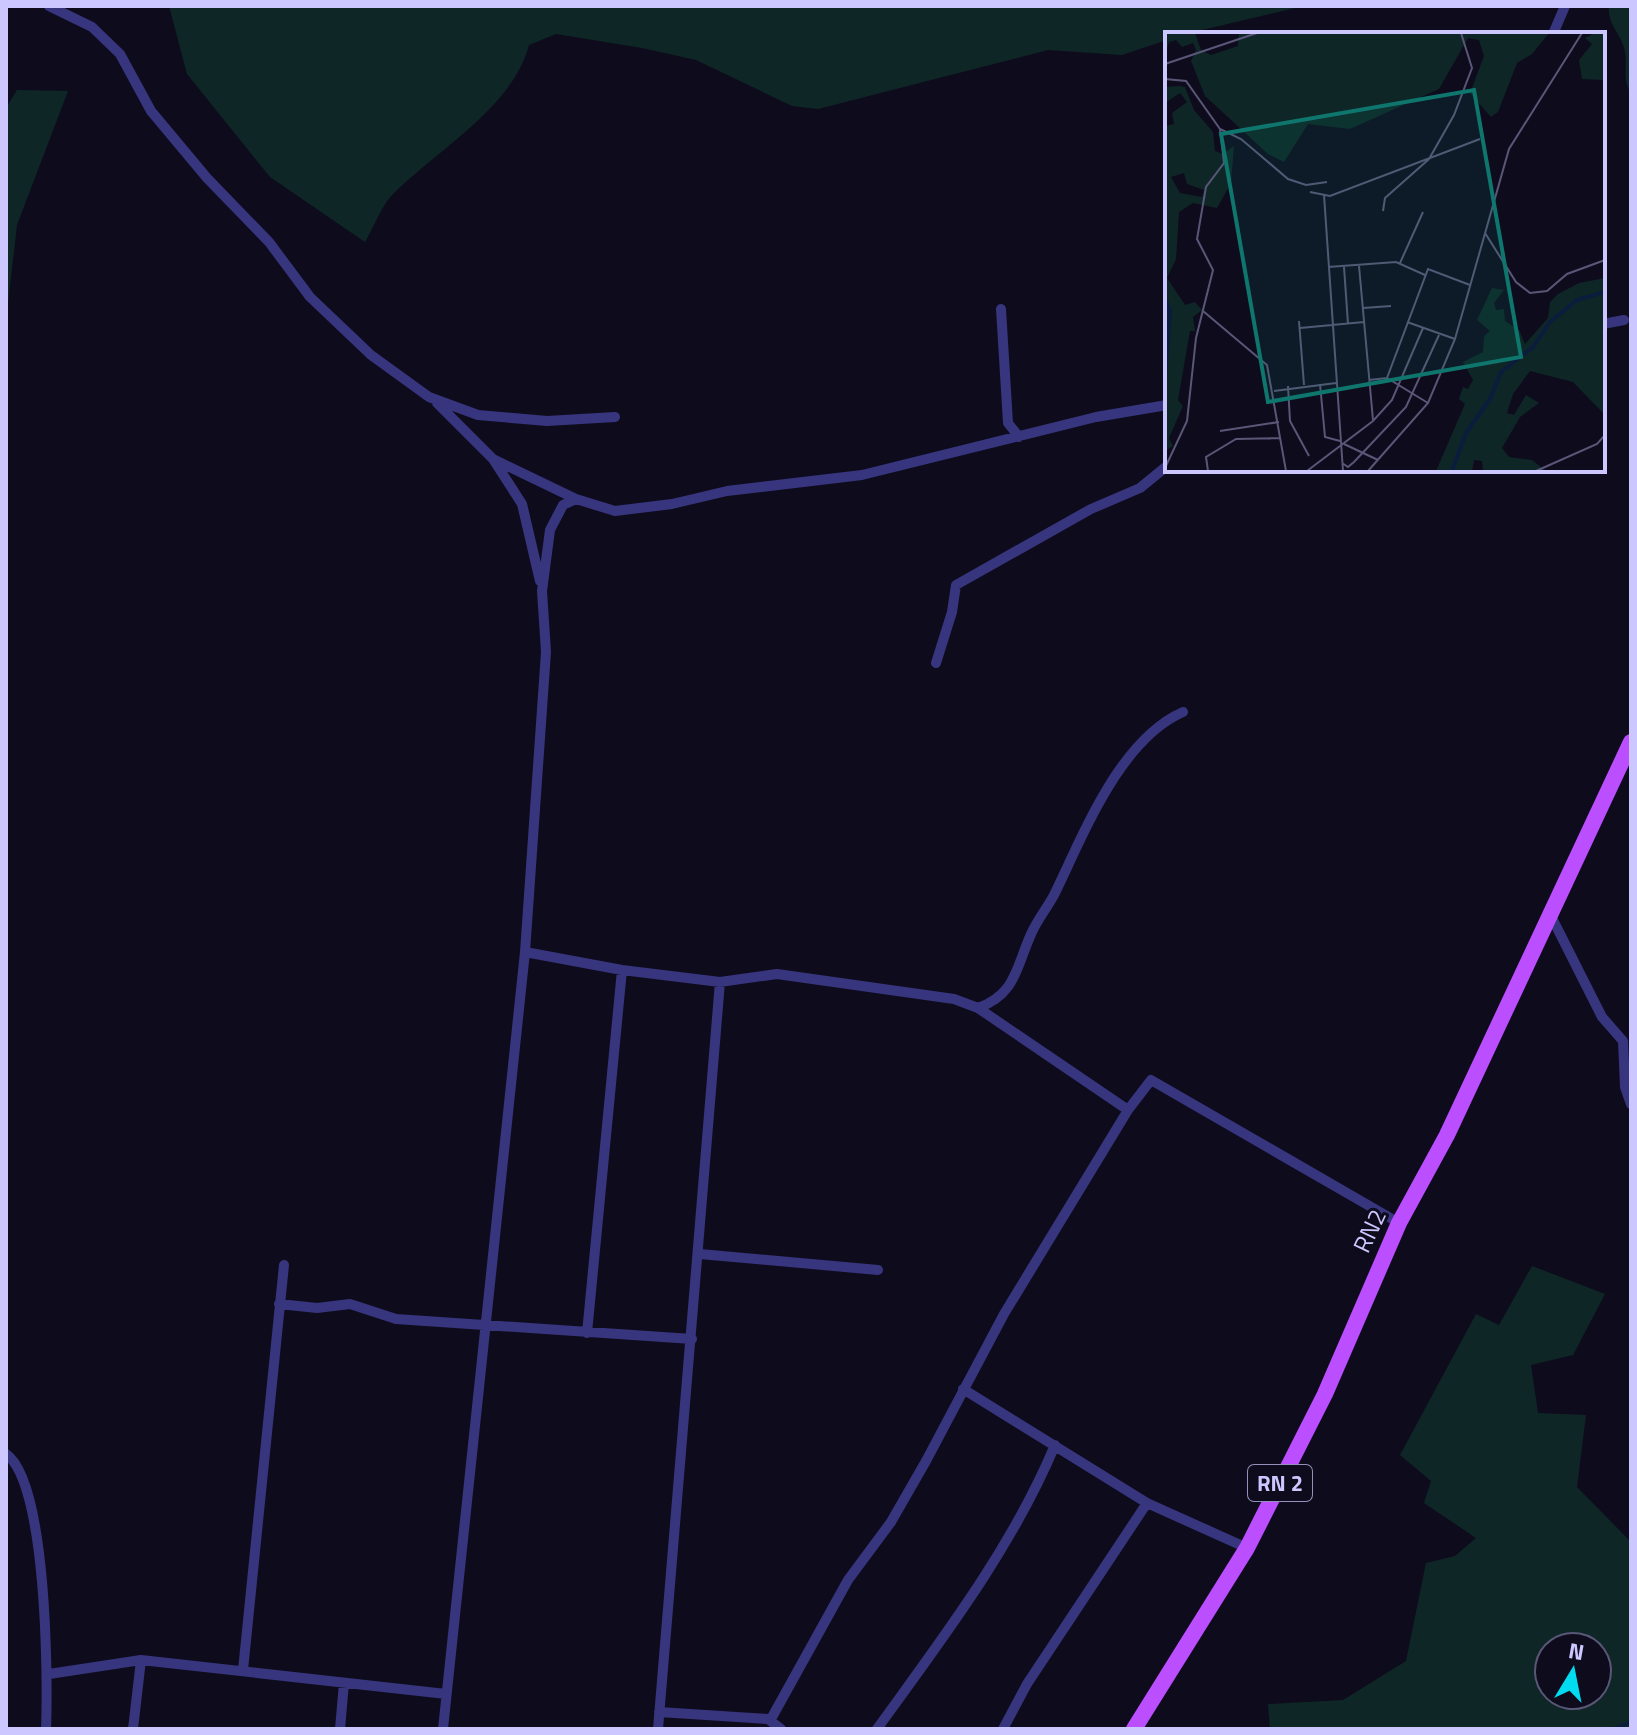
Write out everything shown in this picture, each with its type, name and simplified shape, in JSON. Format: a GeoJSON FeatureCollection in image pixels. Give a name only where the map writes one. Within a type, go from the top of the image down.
{"type":"FeatureCollection","features":[{"type":"Feature","properties":{"kind":"main road","name":"RN2"},"geometry":{"type":"LineString","coordinates":[[1134,1729],[1247,1548],[1325,1394],[1399,1223],[1442,1145],[1631,742]]}},
{"type":"Feature","properties":{"kind":"street"},"geometry":{"type":"LineString","coordinates":[[49,6],[92,27],[122,56],[151,111],[207,178],[269,242],[310,297],[371,355],[435,400],[493,459],[522,504],[542,591],[546,652],[525,952],[443,1729]]}},
{"type":"Feature","properties":{"kind":"street"},"geometry":{"type":"LineString","coordinates":[[1554,32],[1565,6]]}},
{"type":"Feature","properties":{"kind":"street"},"geometry":{"type":"LineString","coordinates":[[1001,309],[1008,423],[1019,437]]}},
{"type":"Feature","properties":{"kind":"street"},"geometry":{"type":"LineString","coordinates":[[1605,324],[1624,320]]}},
{"type":"Feature","properties":{"kind":"street"},"geometry":{"type":"LineString","coordinates":[[435,400],[478,415],[547,421],[615,417]]}},
{"type":"Feature","properties":{"kind":"street"},"geometry":{"type":"LineString","coordinates":[[493,459],[576,499],[615,511],[672,504],[727,491],[862,475],[1096,417],[1165,405]]}},
{"type":"Feature","properties":{"kind":"street"},"geometry":{"type":"LineString","coordinates":[[936,663],[952,612],[956,585],[1091,509],[1140,488],[1165,468]]}},
{"type":"Feature","properties":{"kind":"street"},"geometry":{"type":"LineString","coordinates":[[542,591],[550,530],[563,505],[576,499]]}},
{"type":"Feature","properties":{"kind":"street"},"geometry":{"type":"LineString","coordinates":[[978,1008],[998,1001],[1016,975],[1032,931],[1099,804],[1157,725],[1183,712]]}},
{"type":"Feature","properties":{"kind":"street"},"geometry":{"type":"LineString","coordinates":[[1551,916],[1602,1017],[1623,1041],[1625,1087],[1631,1104]]}},
{"type":"Feature","properties":{"kind":"street"},"geometry":{"type":"LineString","coordinates":[[525,952],[622,970],[720,982],[777,974],[954,999],[978,1008],[1128,1110]]}},
{"type":"Feature","properties":{"kind":"street"},"geometry":{"type":"LineString","coordinates":[[587,1333],[622,970]]}},
{"type":"Feature","properties":{"kind":"street"},"geometry":{"type":"LineString","coordinates":[[658,1729],[700,1254],[720,982]]}},
{"type":"Feature","properties":{"kind":"street"},"geometry":{"type":"LineString","coordinates":[[771,1719],[848,1580],[891,1522],[1004,1314],[1128,1110],[1151,1080],[1399,1223]]}},
{"type":"Feature","properties":{"kind":"street"},"geometry":{"type":"LineString","coordinates":[[700,1254],[878,1270]]}},
{"type":"Feature","properties":{"kind":"street"},"geometry":{"type":"LineString","coordinates":[[243,1670],[284,1265]]}},
{"type":"Feature","properties":{"kind":"street"},"geometry":{"type":"LineString","coordinates":[[279,1304],[317,1308],[350,1304],[396,1319],[692,1339]]}},
{"type":"Feature","properties":{"kind":"street"},"geometry":{"type":"LineString","coordinates":[[963,1389],[1147,1503],[1247,1548]]}},
{"type":"Feature","properties":{"kind":"street"},"geometry":{"type":"LineString","coordinates":[[877,1729],[950,1628],[1033,1498],[1055,1445]]}},
{"type":"Feature","properties":{"kind":"street"},"geometry":{"type":"LineString","coordinates":[[6,1454],[18,1464],[32,1501],[49,1674],[46,1729]]}},
{"type":"Feature","properties":{"kind":"street"},"geometry":{"type":"LineString","coordinates":[[1003,1729],[1027,1684],[1147,1503]]}},
{"type":"Feature","properties":{"kind":"street"},"geometry":{"type":"LineString","coordinates":[[49,1674],[141,1660],[446,1694]]}},
{"type":"Feature","properties":{"kind":"street"},"geometry":{"type":"LineString","coordinates":[[133,1729],[141,1660]]}},
{"type":"Feature","properties":{"kind":"street"},"geometry":{"type":"LineString","coordinates":[[340,1729],[344,1683]]}},
{"type":"Feature","properties":{"kind":"street"},"geometry":{"type":"LineString","coordinates":[[659,1712],[771,1719],[781,1729]]}},
{"type":"Feature","properties":{"kind":"green space"},"geometry":{"type":"Polygon","coordinates":[[[169,6],[1304,6],[1194,32],[1165,32],[1165,41],[1122,55],[1048,50],[818,109],[792,106],[696,60],[556,34],[529,45],[520,67],[491,108],[393,194],[365,242],[270,177],[187,74],[169,6]]]}},
{"type":"Feature","properties":{"kind":"green space"},"geometry":{"type":"Polygon","coordinates":[[[1609,6],[1631,6],[1631,93],[1626,82],[1624,48],[1610,18],[1609,6]]]}},
{"type":"Feature","properties":{"kind":"green space"},"geometry":{"type":"Polygon","coordinates":[[[17,90],[68,91],[17,225],[6,321],[6,108],[17,90]]]}},
{"type":"Feature","properties":{"kind":"green space"},"geometry":{"type":"Polygon","coordinates":[[[1532,1266],[1605,1294],[1573,1355],[1531,1365],[1538,1413],[1586,1415],[1577,1487],[1631,1542],[1631,1729],[1270,1729],[1268,1704],[1343,1700],[1406,1661],[1426,1563],[1455,1556],[1476,1538],[1424,1503],[1431,1481],[1400,1455],[1476,1314],[1499,1325],[1532,1266]]]}},
{"type":"Feature","properties":{"kind":"waterway"},"geometry":{"type":"LineString","coordinates":[[1612,1729],[1631,1722]]}}]}
